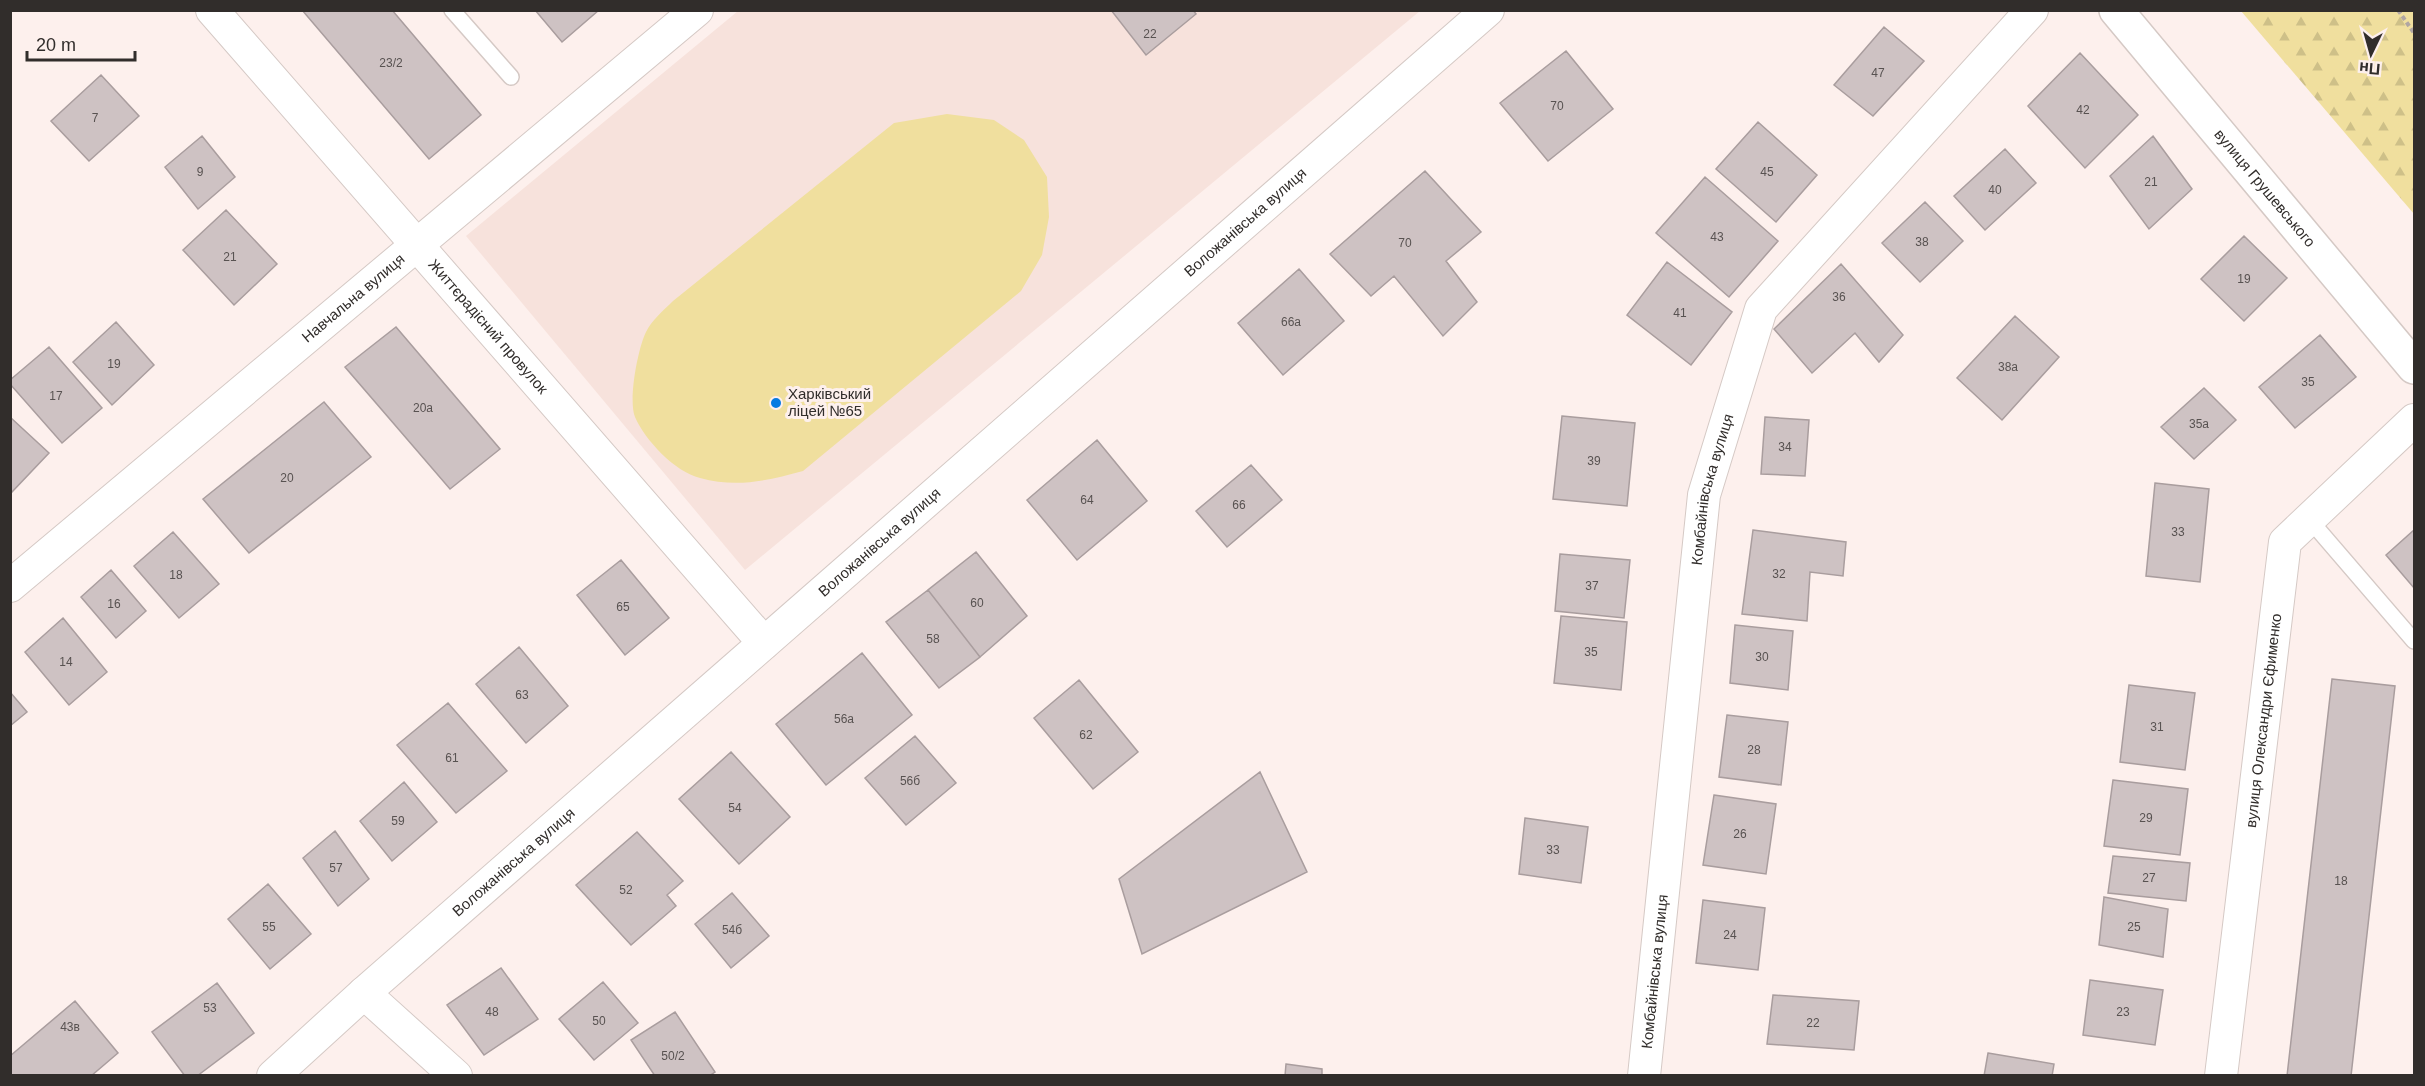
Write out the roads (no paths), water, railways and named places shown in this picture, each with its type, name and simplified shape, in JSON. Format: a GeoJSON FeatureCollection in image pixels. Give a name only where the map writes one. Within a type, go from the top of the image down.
{"type":"FeatureCollection","features":[{"type":"Feature","properties":{"kind":"street","name":"Життєрадісний провулок"},"geometry":{"type":"LineString","coordinates":[[212,10],[765,643]]}},
{"type":"Feature","properties":{"kind":"street","name":"Навчальна вулиця"},"geometry":{"type":"LineString","coordinates":[[10,586],[697,10]]}},
{"type":"Feature","properties":{"kind":"street","name":"Воложанівська вулиця"},"geometry":{"type":"LineString","coordinates":[[273,1076],[364,993],[1488,10]]}},
{"type":"Feature","properties":{"kind":"street","name":"Комбайнівська вулиця"},"geometry":{"type":"LineString","coordinates":[[1644,1076],[1704,495],[1761,309],[2032,10]]}},
{"type":"Feature","properties":{"kind":"street","name":"вулиця Грушевського"},"geometry":{"type":"LineString","coordinates":[[2116,10],[2415,367]]}},
{"type":"Feature","properties":{"kind":"street","name":"вулиця Олександри Єфименко"},"geometry":{"type":"LineString","coordinates":[[2221,1076],[2285,542],[2415,420]]}},
{"type":"Feature","properties":{"kind":"street"},"geometry":{"type":"LineString","coordinates":[[364,993],[456,1076]]}},
{"type":"Feature","properties":{"kind":"lane"},"geometry":{"type":"LineString","coordinates":[[452,10],[511,77]]}},
{"type":"Feature","properties":{"kind":"lane"},"geometry":{"type":"LineString","coordinates":[[2309,519],[2415,641]]}},
{"type":"Feature","properties":{"kind":"place","name":"Харківський ліцей №65"},"geometry":{"type":"Point","coordinates":[776,403]}}]}
